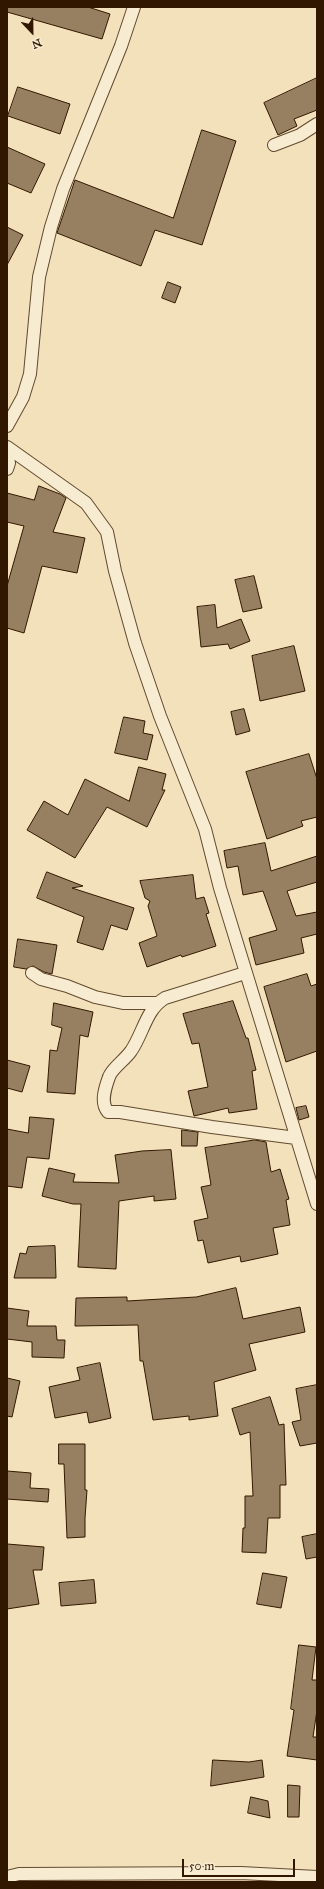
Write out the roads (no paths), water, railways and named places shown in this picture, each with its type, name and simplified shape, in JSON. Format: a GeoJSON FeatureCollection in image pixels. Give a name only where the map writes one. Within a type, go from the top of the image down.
{"type":"FeatureCollection","features":[{"type":"Feature","properties":{"kind":"street"},"geometry":{"type":"LineString","coordinates":[[7,426],[23,397],[30,374],[39,277],[51,226],[63,189],[121,46],[134,7]]}},
{"type":"Feature","properties":{"kind":"street"},"geometry":{"type":"LineString","coordinates":[[274,145],[300,135],[317,124]]}},
{"type":"Feature","properties":{"kind":"street"},"geometry":{"type":"LineString","coordinates":[[7,447],[86,503],[107,532],[115,571],[135,643],[160,716],[205,829],[220,888],[245,973],[268,1040],[296,1138],[317,1204]]}},
{"type":"Feature","properties":{"kind":"street"},"geometry":{"type":"LineString","coordinates":[[7,455],[9,463],[7,469]]}},
{"type":"Feature","properties":{"kind":"street"},"geometry":{"type":"LineString","coordinates":[[32,973],[41,979],[67,986],[95,997],[123,1003],[156,1004]]}},
{"type":"Feature","properties":{"kind":"street"},"geometry":{"type":"LineString","coordinates":[[245,973],[165,998],[156,1004],[131,1051],[109,1075],[103,1107],[108,1112],[120,1112],[212,1128],[296,1138]]}},
{"type":"Feature","properties":{"kind":"street"},"geometry":{"type":"LineString","coordinates":[[7,1877],[19,1874],[241,1873],[317,1877]]}}]}
